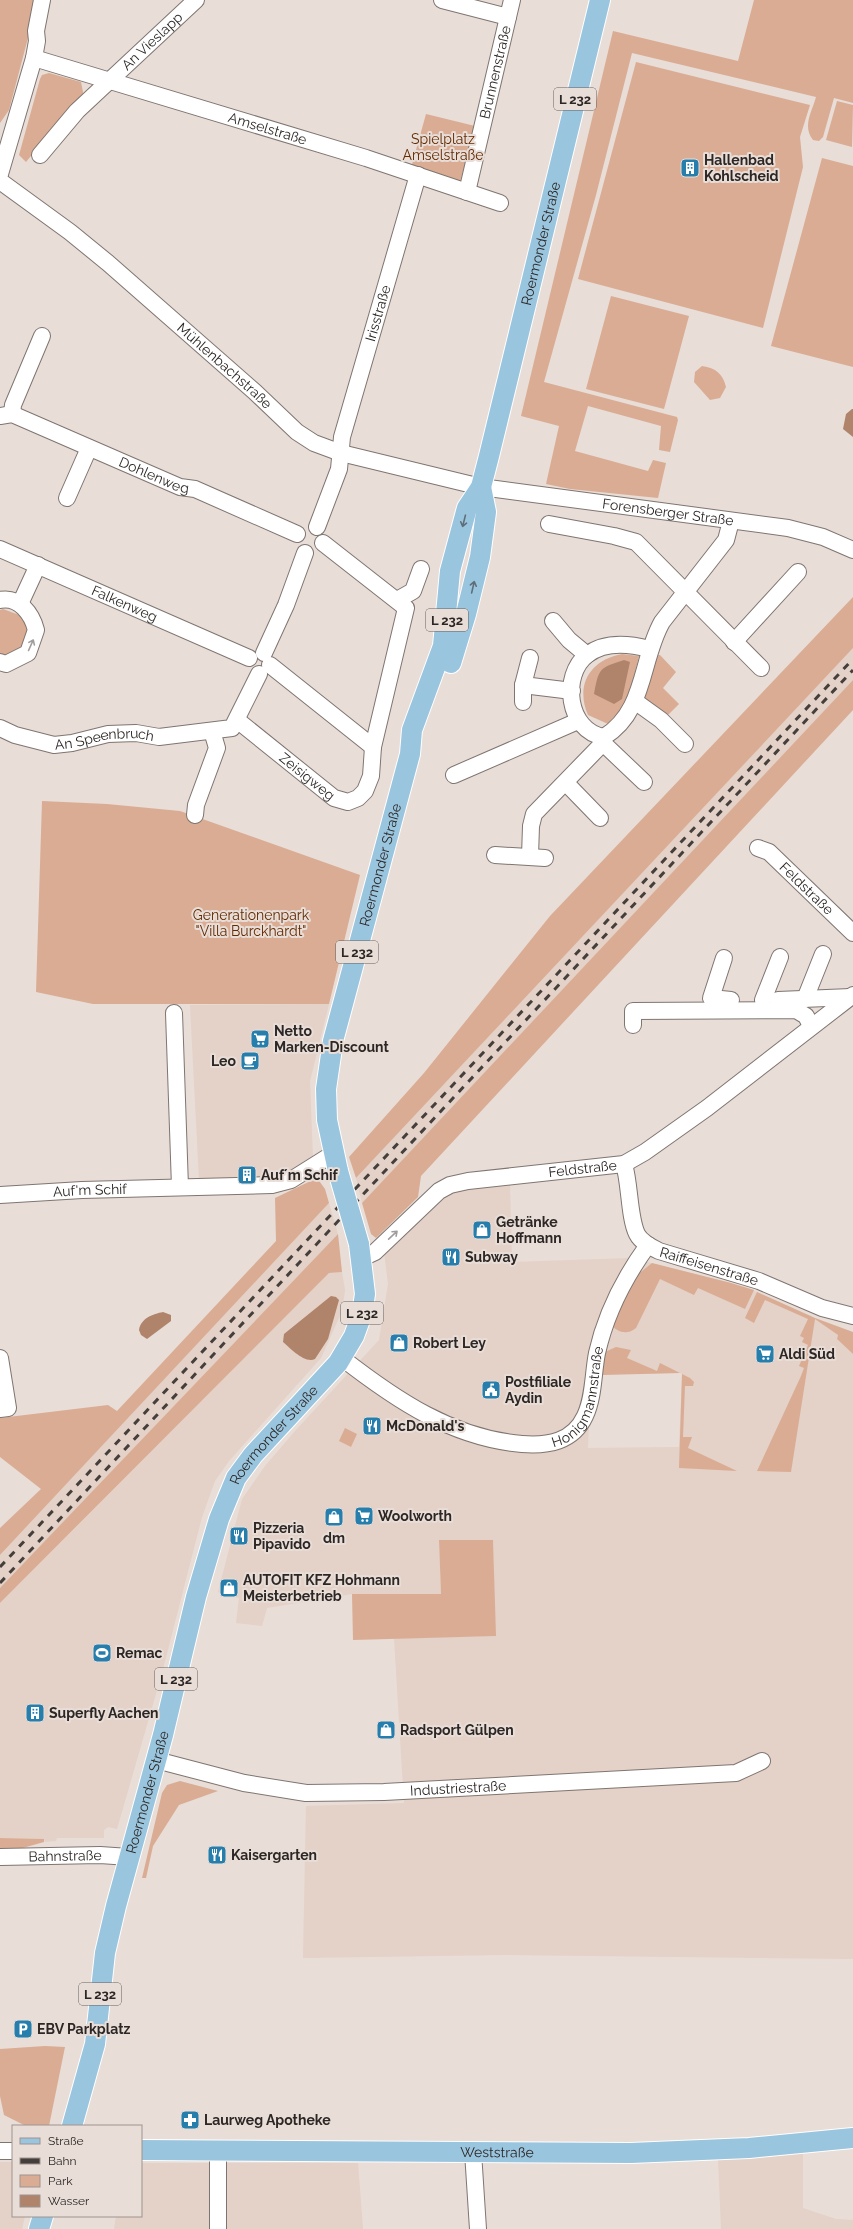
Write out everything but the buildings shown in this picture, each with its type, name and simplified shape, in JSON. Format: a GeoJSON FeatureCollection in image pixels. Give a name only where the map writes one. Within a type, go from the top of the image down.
{"type":"FeatureCollection","features":[{"type":"Feature","properties":{"kind":"main road","name":"Roermonder Straße"},"geometry":{"type":"LineString","coordinates":[[72,2125],[96,2044],[105,1953],[129,1857],[156,1760],[196,1597],[227,1496],[236,1478],[253,1455],[342,1358],[354,1336],[362,1314],[365,1294],[360,1251],[336,1162],[327,1120],[326,1089],[333,1041],[410,754],[422,734],[449,670],[466,614],[480,557],[485,521],[486,512],[481,487],[600,0]]}},
{"type":"Feature","properties":{"kind":"main road","name":"Weststraße"},"geometry":{"type":"LineString","coordinates":[[142,2150],[630,2153],[749,2148],[853,2138]]}},
{"type":"Feature","properties":{"kind":"main road"},"geometry":{"type":"LineString","coordinates":[[39,2229],[43,2217]]}},
{"type":"Feature","properties":{"kind":"street"},"geometry":{"type":"LineString","coordinates":[[0,174],[34,58],[37,41],[36,31],[42,0]]}},
{"type":"Feature","properties":{"kind":"street","name":"An Vieslapp"},"geometry":{"type":"LineString","coordinates":[[40,155],[77,111],[196,0]]}},
{"type":"Feature","properties":{"kind":"street"},"geometry":{"type":"LineString","coordinates":[[442,0],[508,17]]}},
{"type":"Feature","properties":{"kind":"street","name":"Brunnenstraße"},"geometry":{"type":"LineString","coordinates":[[467,192],[512,0]]}},
{"type":"Feature","properties":{"kind":"street","name":"Amselstraße"},"geometry":{"type":"LineString","coordinates":[[34,58],[109,82],[418,174],[500,203]]}},
{"type":"Feature","properties":{"kind":"street","name":"Irisstraße"},"geometry":{"type":"LineString","coordinates":[[341,453],[342,437],[418,174]]}},
{"type":"Feature","properties":{"kind":"street","name":"Mühlenbachstraße"},"geometry":{"type":"LineString","coordinates":[[0,181],[70,232],[113,268],[255,392],[297,432],[310,441],[341,453],[481,487]]}},
{"type":"Feature","properties":{"kind":"street","name":"Dohlenweg"},"geometry":{"type":"LineString","coordinates":[[42,336],[13,405],[6,415],[89,448],[180,487],[195,489],[297,534]]}},
{"type":"Feature","properties":{"kind":"street"},"geometry":{"type":"LineString","coordinates":[[67,498],[89,448]]}},
{"type":"Feature","properties":{"kind":"street"},"geometry":{"type":"LineString","coordinates":[[317,527],[339,469],[341,453]]}},
{"type":"Feature","properties":{"kind":"street","name":"Forensberger Straße"},"geometry":{"type":"LineString","coordinates":[[481,487],[788,528],[823,537],[853,550]]}},
{"type":"Feature","properties":{"kind":"street"},"geometry":{"type":"LineString","coordinates":[[495,855],[538,857],[531,826],[534,814],[566,783],[613,732],[636,702],[649,650],[662,622],[726,540],[731,521]]}},
{"type":"Feature","properties":{"kind":"street"},"geometry":{"type":"LineString","coordinates":[[549,524],[614,536],[636,542],[761,668]]}},
{"type":"Feature","properties":{"kind":"street"},"geometry":{"type":"LineString","coordinates":[[302,527],[317,527],[323,535],[323,543],[317,551],[305,553],[297,547],[297,534],[302,527]]}},
{"type":"Feature","properties":{"kind":"street","name":"Zeisigweg"},"geometry":{"type":"LineString","coordinates":[[237,720],[334,798],[348,802],[358,798],[365,791],[371,776],[373,747],[406,608],[323,543]]}},
{"type":"Feature","properties":{"kind":"street","name":"Falkenweg"},"geometry":{"type":"LineString","coordinates":[[0,549],[249,658],[248,664],[250,670],[264,664]]}},
{"type":"Feature","properties":{"kind":"street"},"geometry":{"type":"LineString","coordinates":[[237,720],[264,664],[305,553]]}},
{"type":"Feature","properties":{"kind":"street"},"geometry":{"type":"LineString","coordinates":[[20,604],[38,565]]}},
{"type":"Feature","properties":{"kind":"street"},"geometry":{"type":"LineString","coordinates":[[397,600],[412,591],[421,569]]}},
{"type":"Feature","properties":{"kind":"street"},"geometry":{"type":"LineString","coordinates":[[734,642],[798,572]]}},
{"type":"Feature","properties":{"kind":"street"},"geometry":{"type":"LineString","coordinates":[[0,600],[20,604],[28,611],[34,621],[35,636],[28,653],[6,664],[0,662]]}},
{"type":"Feature","properties":{"kind":"street"},"geometry":{"type":"LineString","coordinates":[[553,621],[569,640],[587,655]]}},
{"type":"Feature","properties":{"kind":"street"},"geometry":{"type":"LineString","coordinates":[[644,782],[604,740],[588,732],[578,721],[574,711],[572,691],[577,670],[587,655],[615,645],[631,645],[649,650]]}},
{"type":"Feature","properties":{"kind":"street"},"geometry":{"type":"LineString","coordinates":[[523,702],[523,685],[530,658]]}},
{"type":"Feature","properties":{"kind":"street"},"geometry":{"type":"LineString","coordinates":[[264,664],[373,747]]}},
{"type":"Feature","properties":{"kind":"street"},"geometry":{"type":"LineString","coordinates":[[523,685],[572,691]]}},
{"type":"Feature","properties":{"kind":"street"},"geometry":{"type":"LineString","coordinates":[[636,702],[661,720],[685,744]]}},
{"type":"Feature","properties":{"kind":"street","name":"An Speenbruch"},"geometry":{"type":"LineString","coordinates":[[0,728],[15,735],[54,745],[72,744],[108,734],[136,733],[159,737],[212,731],[232,728],[237,720]]}},
{"type":"Feature","properties":{"kind":"street"},"geometry":{"type":"LineString","coordinates":[[454,775],[578,721]]}},
{"type":"Feature","properties":{"kind":"street"},"geometry":{"type":"LineString","coordinates":[[195,815],[196,806],[216,748],[212,731]]}},
{"type":"Feature","properties":{"kind":"street"},"geometry":{"type":"LineString","coordinates":[[566,783],[600,818]]}},
{"type":"Feature","properties":{"kind":"street","name":"Feldstraße"},"geometry":{"type":"LineString","coordinates":[[758,848],[769,852],[853,933]]}},
{"type":"Feature","properties":{"kind":"street"},"geometry":{"type":"LineString","coordinates":[[805,999],[823,954]]}},
{"type":"Feature","properties":{"kind":"street"},"geometry":{"type":"LineString","coordinates":[[763,1000],[780,956]]}},
{"type":"Feature","properties":{"kind":"street","name":"Feldstraße"},"geometry":{"type":"LineString","coordinates":[[724,958],[711,998],[718,1000],[763,1000],[852,996]]}},
{"type":"Feature","properties":{"kind":"street","name":"Feldstraße"},"geometry":{"type":"LineString","coordinates":[[360,1251],[375,1252],[439,1191],[450,1185],[468,1181],[624,1164],[645,1152],[708,1108],[811,1026],[852,996]]}},
{"type":"Feature","properties":{"kind":"street"},"geometry":{"type":"LineString","coordinates":[[633,1025],[633,1011],[742,1009],[796,1010],[806,1016],[811,1026]]}},
{"type":"Feature","properties":{"kind":"street"},"geometry":{"type":"LineString","coordinates":[[174,1013],[180,1187]]}},
{"type":"Feature","properties":{"kind":"street","name":"Auf'm Schif"},"geometry":{"type":"LineString","coordinates":[[0,1195],[180,1187],[272,1185],[291,1180],[336,1162]]}},
{"type":"Feature","properties":{"kind":"street","name":"Raiffeisenstraße"},"geometry":{"type":"LineString","coordinates":[[624,1164],[630,1185],[634,1225],[638,1235],[648,1245],[666,1253],[759,1280],[822,1308],[853,1316]]}},
{"type":"Feature","properties":{"kind":"street","name":"Honigmannstraße"},"geometry":{"type":"LineString","coordinates":[[342,1358],[410,1406],[467,1434],[505,1443],[551,1444],[567,1438],[578,1428],[586,1415],[597,1354],[611,1307],[632,1268],[648,1245]]}},
{"type":"Feature","properties":{"kind":"street"},"geometry":{"type":"LineString","coordinates":[[0,1358],[8,1408],[0,1409]]}},
{"type":"Feature","properties":{"kind":"street","name":"Industriestraße"},"geometry":{"type":"LineString","coordinates":[[156,1760],[244,1783],[306,1794],[384,1792],[736,1772],[762,1761]]}},
{"type":"Feature","properties":{"kind":"street","name":"Bahnstraße"},"geometry":{"type":"LineString","coordinates":[[0,1857],[100,1855],[129,1857]]}},
{"type":"Feature","properties":{"kind":"street"},"geometry":{"type":"LineString","coordinates":[[218,2150],[218,2229]]}},
{"type":"Feature","properties":{"kind":"street"},"geometry":{"type":"LineString","coordinates":[[0,2151],[12,2151]]}},
{"type":"Feature","properties":{"kind":"street"},"geometry":{"type":"LineString","coordinates":[[473,2152],[478,2229]]}},
{"type":"Feature","properties":{"kind":"shaded area"},"geometry":{"type":"Polygon","coordinates":[[[853,648],[853,680],[362,1203],[356,1178],[853,648]]]}},
{"type":"Feature","properties":{"kind":"shaded area"},"geometry":{"type":"Polygon","coordinates":[[[329,1004],[310,1081],[313,1160],[286,1178],[199,1179],[190,1005],[329,1004]]]}},
{"type":"Feature","properties":{"kind":"shaded area"},"geometry":{"type":"Polygon","coordinates":[[[510,1185],[512,1262],[631,1258],[731,1283],[757,1292],[815,1318],[838,1335],[837,1339],[853,1354],[853,1959],[502,1955],[303,1958],[306,1806],[404,1803],[394,1638],[495,1636],[493,1541],[439,1540],[441,1594],[352,1594],[267,1608],[262,1626],[236,1623],[239,1598],[218,1592],[242,1499],[265,1466],[295,1431],[379,1340],[388,1284],[384,1252],[436,1199],[459,1188],[510,1185]],[[591,1374],[588,1448],[679,1447],[682,1374],[591,1374]]]}},
{"type":"Feature","properties":{"kind":"shaded area"},"geometry":{"type":"Polygon","coordinates":[[[329,1203],[338,1234],[0,1588],[0,1555],[329,1203]]]}},
{"type":"Feature","properties":{"kind":"shaded area"},"geometry":{"type":"Polygon","coordinates":[[[342,1272],[345,1290],[342,1311],[321,1358],[229,1461],[215,1481],[202,1517],[162,1673],[117,1829],[108,1827],[104,1830],[104,1838],[57,1838],[56,1841],[45,1842],[44,1839],[0,1838],[0,1603],[329,1273],[342,1272]]]}},
{"type":"Feature","properties":{"kind":"shaded area"},"geometry":{"type":"Polygon","coordinates":[[[803,2152],[803,2208],[836,2219],[853,2220],[853,2229],[721,2229],[718,2158],[803,2152]]]}},
{"type":"Feature","properties":{"kind":"shaded area"},"geometry":{"type":"Polygon","coordinates":[[[0,2162],[12,2162],[12,2217],[25,2217],[22,2229],[0,2229],[0,2162]]]}},
{"type":"Feature","properties":{"kind":"shaded area"},"geometry":{"type":"Polygon","coordinates":[[[142,2163],[358,2163],[363,2229],[114,2229],[116,2217],[142,2217],[142,2163]]]}},
{"type":"Feature","properties":{"kind":"green space"},"geometry":{"type":"Polygon","coordinates":[[[0,0],[38,0],[9,110],[0,123],[0,0]]]}},
{"type":"Feature","properties":{"kind":"green space"},"geometry":{"type":"Polygon","coordinates":[[[754,0],[853,0],[853,103],[834,98],[823,137],[819,141],[813,140],[808,129],[808,124],[816,97],[632,53],[596,195],[544,382],[677,417],[678,420],[670,452],[659,450],[661,426],[588,406],[575,451],[648,471],[653,460],[666,463],[658,498],[570,489],[546,484],[559,426],[521,416],[613,31],[738,61],[754,0]]]}},
{"type":"Feature","properties":{"kind":"green space"},"geometry":{"type":"Polygon","coordinates":[[[636,62],[810,105],[800,137],[803,167],[763,328],[578,279],[636,62]]]}},
{"type":"Feature","properties":{"kind":"green space"},"geometry":{"type":"Polygon","coordinates":[[[49,73],[81,82],[84,97],[63,117],[26,162],[19,155],[40,79],[42,75],[49,73]]]}},
{"type":"Feature","properties":{"kind":"green space"},"geometry":{"type":"Polygon","coordinates":[[[837,101],[853,105],[852,147],[826,140],[837,101]]]}},
{"type":"Feature","properties":{"kind":"green space","name":"Spielplatz Amselstraße"},"geometry":{"type":"Polygon","coordinates":[[[426,114],[475,126],[460,182],[411,168],[426,114]]]}},
{"type":"Feature","properties":{"kind":"green space"},"geometry":{"type":"Polygon","coordinates":[[[822,158],[853,166],[853,367],[771,346],[822,158]]]}},
{"type":"Feature","properties":{"kind":"green space"},"geometry":{"type":"Polygon","coordinates":[[[611,296],[689,316],[664,409],[586,389],[611,296]]]}},
{"type":"Feature","properties":{"kind":"green space"},"geometry":{"type":"Polygon","coordinates":[[[702,366],[711,368],[721,375],[726,387],[720,398],[710,400],[694,382],[695,372],[702,366]]]}},
{"type":"Feature","properties":{"kind":"green space"},"geometry":{"type":"Polygon","coordinates":[[[853,597],[853,648],[356,1178],[349,1157],[424,1073],[550,916],[853,597]]]}},
{"type":"Feature","properties":{"kind":"green space"},"geometry":{"type":"Polygon","coordinates":[[[3,609],[22,616],[28,631],[21,649],[5,656],[0,654],[0,610],[3,609]]]}},
{"type":"Feature","properties":{"kind":"green space"},"geometry":{"type":"Polygon","coordinates":[[[622,654],[639,656],[628,701],[608,724],[588,715],[584,704],[583,694],[585,684],[588,676],[601,662],[622,654]]]}},
{"type":"Feature","properties":{"kind":"green space"},"geometry":{"type":"Polygon","coordinates":[[[652,655],[660,655],[676,672],[663,688],[679,704],[663,720],[641,698],[652,655]]]}},
{"type":"Feature","properties":{"kind":"green space"},"geometry":{"type":"Polygon","coordinates":[[[853,680],[853,710],[421,1176],[418,1197],[376,1238],[371,1234],[362,1203],[853,680]]]}},
{"type":"Feature","properties":{"kind":"green space","name":"Generationenpark \"Villa Burckhardt\""},"geometry":{"type":"Polygon","coordinates":[[[42,801],[107,804],[180,811],[360,875],[329,1004],[93,1004],[36,992],[42,801]]]}},
{"type":"Feature","properties":{"kind":"green space"},"geometry":{"type":"Polygon","coordinates":[[[317,1178],[325,1189],[329,1203],[0,1555],[0,1528],[41,1489],[0,1457],[0,1418],[108,1405],[117,1411],[276,1241],[275,1198],[317,1178]]]}},
{"type":"Feature","properties":{"kind":"green space"},"geometry":{"type":"Polygon","coordinates":[[[338,1234],[342,1272],[329,1273],[0,1603],[0,1588],[338,1234]]]}},
{"type":"Feature","properties":{"kind":"green space"},"geometry":{"type":"Polygon","coordinates":[[[652,1263],[754,1290],[745,1309],[698,1288],[694,1295],[660,1279],[636,1328],[630,1332],[619,1331],[611,1324],[637,1275],[652,1263]]]}},
{"type":"Feature","properties":{"kind":"green space"},"geometry":{"type":"Polygon","coordinates":[[[757,1292],[815,1318],[853,1332],[853,1354],[837,1339],[838,1335],[815,1319],[791,1472],[757,1471],[804,1368],[799,1366],[808,1345],[802,1342],[804,1338],[800,1336],[808,1319],[765,1300],[754,1323],[745,1318],[757,1292]]]}},
{"type":"Feature","properties":{"kind":"green space"},"geometry":{"type":"Polygon","coordinates":[[[616,1347],[631,1350],[627,1358],[657,1371],[660,1363],[680,1373],[603,1375],[601,1373],[605,1352],[616,1347]]]}},
{"type":"Feature","properties":{"kind":"green space"},"geometry":{"type":"Polygon","coordinates":[[[682,1374],[694,1382],[693,1386],[685,1386],[683,1437],[692,1437],[688,1448],[737,1471],[679,1468],[682,1374]]]}},
{"type":"Feature","properties":{"kind":"green space"},"geometry":{"type":"Polygon","coordinates":[[[345,1428],[357,1434],[351,1447],[339,1441],[345,1428]]]}},
{"type":"Feature","properties":{"kind":"green space"},"geometry":{"type":"Polygon","coordinates":[[[439,1540],[493,1540],[496,1636],[353,1640],[352,1594],[441,1594],[439,1540]]]}},
{"type":"Feature","properties":{"kind":"green space"},"geometry":{"type":"Polygon","coordinates":[[[180,1781],[218,1791],[179,1805],[153,1846],[146,1878],[142,1878],[162,1793],[167,1785],[180,1781]]]}},
{"type":"Feature","properties":{"kind":"green space"},"geometry":{"type":"Polygon","coordinates":[[[0,1838],[44,1839],[44,1842],[12,1851],[0,1851],[0,1838]]]}},
{"type":"Feature","properties":{"kind":"green space"},"geometry":{"type":"Polygon","coordinates":[[[45,2046],[65,2047],[49,2125],[24,2125],[4,2115],[0,2096],[0,2049],[45,2046]]]}},
{"type":"Feature","properties":{"kind":"water"},"geometry":{"type":"Polygon","coordinates":[[[852,409],[853,437],[843,429],[846,414],[852,409]]]}},
{"type":"Feature","properties":{"kind":"water"},"geometry":{"type":"Polygon","coordinates":[[[624,660],[630,662],[622,699],[614,704],[594,694],[597,679],[602,670],[609,665],[624,660]]]}},
{"type":"Feature","properties":{"kind":"water"},"geometry":{"type":"Polygon","coordinates":[[[331,1296],[336,1297],[339,1300],[328,1339],[315,1359],[311,1360],[298,1355],[283,1342],[284,1334],[331,1296]]]}},
{"type":"Feature","properties":{"kind":"water"},"geometry":{"type":"Polygon","coordinates":[[[163,1312],[171,1315],[171,1321],[147,1339],[141,1335],[139,1330],[142,1322],[152,1315],[163,1312]]]}},
{"type":"Feature","properties":{"kind":"railway"},"geometry":{"type":"LineString","coordinates":[[0,1567],[853,659]]}},
{"type":"Feature","properties":{"kind":"railway"},"geometry":{"type":"LineString","coordinates":[[0,1583],[853,670]]}},
{"type":"Feature","properties":{"kind":"place","name":"Hallenbad Kohlscheid"},"geometry":{"type":"Point","coordinates":[690,168]}},
{"type":"Feature","properties":{"kind":"place","name":"Netto Marken-Discount"},"geometry":{"type":"Point","coordinates":[260,1039]}},
{"type":"Feature","properties":{"kind":"place","name":"Leo"},"geometry":{"type":"Point","coordinates":[250,1061]}},
{"type":"Feature","properties":{"kind":"place","name":"Auf´m Schif"},"geometry":{"type":"Point","coordinates":[247,1175]}},
{"type":"Feature","properties":{"kind":"place","name":"Getränke Hoffmann"},"geometry":{"type":"Point","coordinates":[482,1230]}},
{"type":"Feature","properties":{"kind":"place","name":"Subway"},"geometry":{"type":"Point","coordinates":[451,1257]}},
{"type":"Feature","properties":{"kind":"place","name":"Robert Ley"},"geometry":{"type":"Point","coordinates":[399,1343]}},
{"type":"Feature","properties":{"kind":"place","name":"Aldi Süd"},"geometry":{"type":"Point","coordinates":[765,1354]}},
{"type":"Feature","properties":{"kind":"place","name":"Postfiliale Aydin"},"geometry":{"type":"Point","coordinates":[491,1390]}},
{"type":"Feature","properties":{"kind":"place","name":"McDonald's"},"geometry":{"type":"Point","coordinates":[372,1426]}},
{"type":"Feature","properties":{"kind":"place","name":"Woolworth"},"geometry":{"type":"Point","coordinates":[364,1516]}},
{"type":"Feature","properties":{"kind":"place","name":"dm"},"geometry":{"type":"Point","coordinates":[334,1517]}},
{"type":"Feature","properties":{"kind":"place","name":"Pizzeria Pipavido"},"geometry":{"type":"Point","coordinates":[239,1536]}},
{"type":"Feature","properties":{"kind":"place","name":"AUTOFIT KFZ Hohmann Meisterbetrieb"},"geometry":{"type":"Point","coordinates":[229,1588]}},
{"type":"Feature","properties":{"kind":"place","name":"Remac"},"geometry":{"type":"Point","coordinates":[102,1653]}},
{"type":"Feature","properties":{"kind":"place","name":"Superfly Aachen"},"geometry":{"type":"Point","coordinates":[35,1713]}},
{"type":"Feature","properties":{"kind":"place","name":"Radsport Gülpen"},"geometry":{"type":"Point","coordinates":[386,1730]}},
{"type":"Feature","properties":{"kind":"place","name":"Kaisergarten"},"geometry":{"type":"Point","coordinates":[217,1855]}},
{"type":"Feature","properties":{"kind":"place","name":"EBV Parkplatz"},"geometry":{"type":"Point","coordinates":[23,2029]}},
{"type":"Feature","properties":{"kind":"place","name":"Laurweg Apotheke"},"geometry":{"type":"Point","coordinates":[190,2120]}}]}
